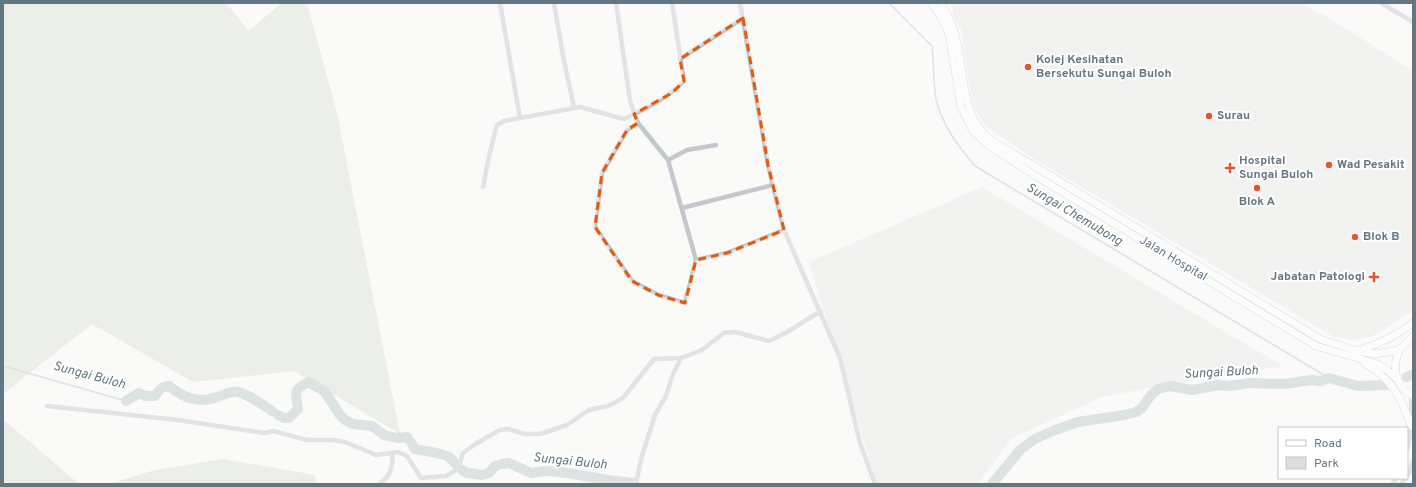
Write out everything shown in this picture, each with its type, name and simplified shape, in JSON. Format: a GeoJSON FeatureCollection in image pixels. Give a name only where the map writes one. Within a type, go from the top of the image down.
{"type":"FeatureCollection","features":[{"type":"Feature","properties":{"kind":"main road","name":"Jalan Hospital"},"geometry":{"type":"LineString","coordinates":[[931,3],[944,9]]}},
{"type":"Feature","properties":{"kind":"main road","name":"Jalan Hospital"},"geometry":{"type":"LineString","coordinates":[[940,3],[944,9],[961,107],[973,131],[988,145],[1036,176],[1316,346],[1356,354],[1375,354],[1398,350]]}},
{"type":"Feature","properties":{"kind":"main road"},"geometry":{"type":"LineString","coordinates":[[1411,426],[1405,407],[1386,379],[1356,354],[1399,334],[1413,323]]}},
{"type":"Feature","properties":{"kind":"main road"},"geometry":{"type":"LineString","coordinates":[[1405,342],[1407,336],[1413,328]]}},
{"type":"Feature","properties":{"kind":"main road"},"geometry":{"type":"LineString","coordinates":[[1396,378],[1395,366],[1398,350],[1413,336]]}},
{"type":"Feature","properties":{"kind":"main road","name":"Jalan Hospital"},"geometry":{"type":"LineString","coordinates":[[1356,354],[1378,364],[1387,370],[1412,396]]}},
{"type":"Feature","properties":{"kind":"street"},"geometry":{"type":"LineString","coordinates":[[500,3],[520,118]]}},
{"type":"Feature","properties":{"kind":"street"},"geometry":{"type":"LineString","coordinates":[[554,3],[574,108]]}},
{"type":"Feature","properties":{"kind":"street"},"geometry":{"type":"LineString","coordinates":[[616,3],[630,101],[634,114],[638,123],[668,160],[696,260],[685,303],[658,295],[632,281],[595,227],[602,173],[627,130],[638,123]]}},
{"type":"Feature","properties":{"kind":"street"},"geometry":{"type":"LineString","coordinates":[[484,188],[489,156],[497,125],[504,121],[580,107],[624,119],[672,93],[684,81],[672,3]]}},
{"type":"Feature","properties":{"kind":"street"},"geometry":{"type":"LineString","coordinates":[[740,3],[768,165],[784,230],[821,311],[840,358],[860,443],[875,484]]}},
{"type":"Feature","properties":{"kind":"street"},"geometry":{"type":"LineString","coordinates":[[1381,3],[1413,22]]}},
{"type":"Feature","properties":{"kind":"street"},"geometry":{"type":"LineString","coordinates":[[680,58],[743,18]]}},
{"type":"Feature","properties":{"kind":"street"},"geometry":{"type":"LineString","coordinates":[[668,160],[687,150],[716,145]]}},
{"type":"Feature","properties":{"kind":"street"},"geometry":{"type":"LineString","coordinates":[[682,208],[773,185]]}},
{"type":"Feature","properties":{"kind":"street"},"geometry":{"type":"LineString","coordinates":[[696,260],[727,253],[784,230]]}},
{"type":"Feature","properties":{"kind":"street"},"geometry":{"type":"LineString","coordinates":[[421,478],[446,476],[458,469],[463,453],[500,430],[508,429],[525,434],[540,434],[567,425],[589,410],[608,406],[623,398],[654,359],[681,358],[702,350],[724,333],[735,332],[769,341],[821,311]]}},
{"type":"Feature","properties":{"kind":"street"},"geometry":{"type":"LineString","coordinates":[[636,484],[641,458],[655,415],[666,396],[673,374],[681,358]]}},
{"type":"Feature","properties":{"kind":"street"},"geometry":{"type":"LineString","coordinates":[[1408,442],[1411,426],[1412,396]]}},
{"type":"Feature","properties":{"kind":"street"},"geometry":{"type":"LineString","coordinates":[[47,406],[178,420],[264,433],[273,431],[307,440],[332,440],[345,442],[376,455],[398,452],[407,456],[421,478],[420,484]]}},
{"type":"Feature","properties":{"kind":"street"},"geometry":{"type":"LineString","coordinates":[[380,484],[389,475],[393,460],[392,453]]}},
{"type":"Feature","properties":{"kind":"street"},"geometry":{"type":"LineString","coordinates":[[1408,473],[1413,462]]}},
{"type":"Feature","properties":{"kind":"highlighted area"},"geometry":{"type":"Polygon","coordinates":[[[743,18],[768,165],[784,230],[727,253],[696,260],[685,303],[658,295],[632,281],[595,227],[602,173],[627,130],[638,123],[634,114],[672,93],[684,81],[680,59],[743,18]]]}},
{"type":"Feature","properties":{"kind":"shaded area","name":"Hospital Sungai Buloh"},"geometry":{"type":"Polygon","coordinates":[[[952,3],[1300,3],[1327,17],[1413,71],[1413,311],[1371,337],[1352,340],[1334,337],[1034,159],[984,125],[973,105],[961,29],[954,18],[952,3]]]}},
{"type":"Feature","properties":{"kind":"shaded area"},"geometry":{"type":"Polygon","coordinates":[[[982,187],[1283,366],[1179,382],[1102,397],[1012,438],[977,484],[877,484],[809,262],[982,187]]]}},
{"type":"Feature","properties":{"kind":"green space"},"geometry":{"type":"Polygon","coordinates":[[[3,3],[226,3],[249,31],[281,3],[307,3],[337,113],[400,434],[294,371],[193,382],[92,324],[3,394],[3,3]]]}},
{"type":"Feature","properties":{"kind":"green space"},"geometry":{"type":"Polygon","coordinates":[[[3,419],[79,484],[3,484],[3,419]]]}},
{"type":"Feature","properties":{"kind":"green space"},"geometry":{"type":"Polygon","coordinates":[[[224,459],[315,475],[317,484],[109,484],[155,470],[224,459]]]}},
{"type":"Feature","properties":{"kind":"waterway","name":"Sungai Chemubong"},"geometry":{"type":"LineString","coordinates":[[889,3],[932,46],[935,93],[942,118],[951,135],[975,166],[1329,378]]}},
{"type":"Feature","properties":{"kind":"waterway","name":"Sungai Buloh"},"geometry":{"type":"LineString","coordinates":[[3,366],[126,401]]}},
{"type":"Feature","properties":{"kind":"waterway","name":"Sungai Buloh"},"geometry":{"type":"LineString","coordinates":[[1407,377],[1413,374]]}},
{"type":"Feature","properties":{"kind":"waterway","name":"Sungai Buloh"},"geometry":{"type":"LineString","coordinates":[[992,484],[1021,449],[1035,439],[1078,422],[1136,412],[1142,408],[1151,395],[1158,389],[1171,386],[1192,390],[1218,385],[1229,386],[1250,383],[1285,384],[1311,380],[1321,381],[1329,378],[1358,386],[1388,385]]}},
{"type":"Feature","properties":{"kind":"waterway","name":"Sungai Buloh"},"geometry":{"type":"LineString","coordinates":[[278,415],[284,418],[289,418],[298,409],[296,392],[300,387],[309,382],[325,392],[345,420],[353,424],[372,426],[384,435],[397,438],[407,437],[410,441]]}},
{"type":"Feature","properties":{"kind":"waterway","name":"Sungai Buloh"},"geometry":{"type":"LineString","coordinates":[[126,401],[139,393],[145,396],[155,396],[161,389],[169,386],[187,397],[199,400],[206,400],[228,393],[238,392],[251,397],[272,411]]}},
{"type":"Feature","properties":{"kind":"waterway","name":"Sungai Buloh"},"geometry":{"type":"LineString","coordinates":[[412,444],[415,449],[438,453],[451,459],[456,464]]}},
{"type":"Feature","properties":{"kind":"waterway","name":"Sungai Buloh"},"geometry":{"type":"LineString","coordinates":[[462,470],[467,473],[482,475],[489,473],[495,466],[509,463],[531,473],[547,471],[568,473],[634,483]]}},
{"type":"Feature","properties":{"kind":"place","name":"Kolej Kesihatan Bersekutu Sungai Buloh"},"geometry":{"type":"Point","coordinates":[1028,67]}},
{"type":"Feature","properties":{"kind":"place","name":"Surau"},"geometry":{"type":"Point","coordinates":[1209,116]}},
{"type":"Feature","properties":{"kind":"place","name":"Wad Pesakit"},"geometry":{"type":"Point","coordinates":[1329,165]}},
{"type":"Feature","properties":{"kind":"place","name":"Hospital Sungai Buloh"},"geometry":{"type":"Point","coordinates":[1230,168]}},
{"type":"Feature","properties":{"kind":"place","name":"Blok A"},"geometry":{"type":"Point","coordinates":[1257,188]}},
{"type":"Feature","properties":{"kind":"place","name":"Blok B"},"geometry":{"type":"Point","coordinates":[1355,237]}},
{"type":"Feature","properties":{"kind":"place","name":"Jabatan Patologi"},"geometry":{"type":"Point","coordinates":[1374,277]}}]}
